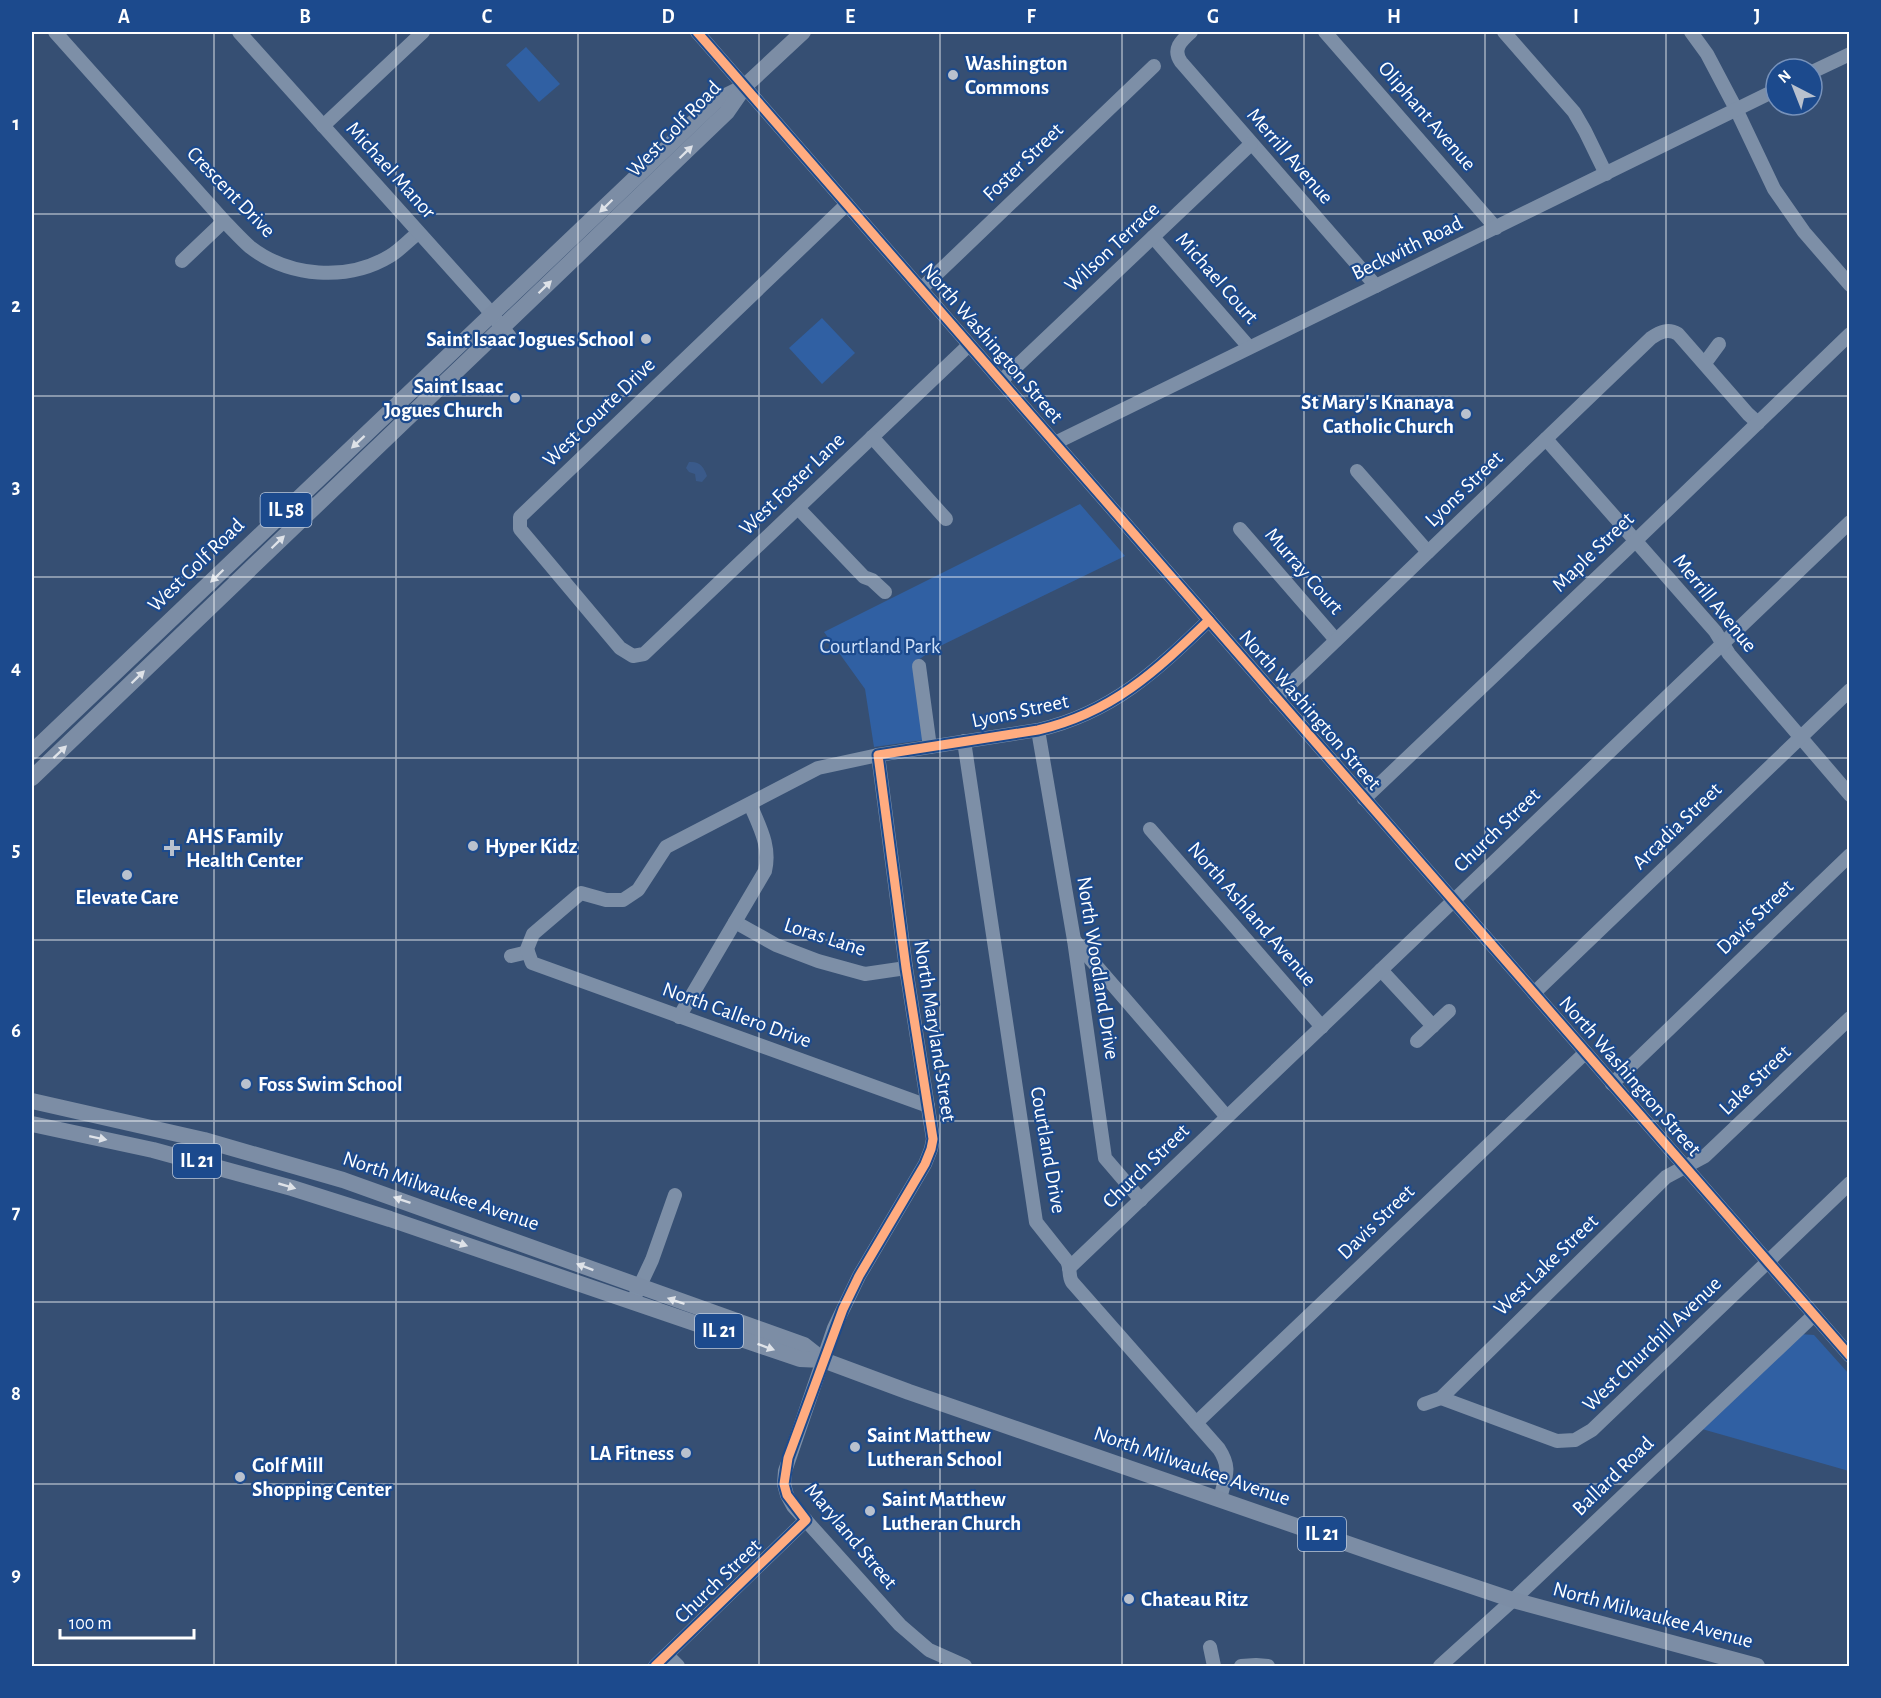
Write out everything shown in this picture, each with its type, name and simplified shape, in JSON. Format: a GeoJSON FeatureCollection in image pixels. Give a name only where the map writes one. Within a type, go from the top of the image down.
{"type":"FeatureCollection","features":[{"type":"Feature","properties":{"kind":"main road","name":"IL 58"},"geometry":{"type":"LineString","coordinates":[[745,86],[803,32]]}},
{"type":"Feature","properties":{"kind":"main road","name":"West Golf Road"},"geometry":{"type":"LineString","coordinates":[[32,778],[502,326],[716,101],[745,86]]}},
{"type":"Feature","properties":{"kind":"main road","name":"West Golf Road"},"geometry":{"type":"LineString","coordinates":[[32,752],[502,326]]}},
{"type":"Feature","properties":{"kind":"main road","name":"North Milwaukee Avenue"},"geometry":{"type":"LineString","coordinates":[[32,1101],[204,1140],[298,1166],[397,1198],[635,1295]]}},
{"type":"Feature","properties":{"kind":"main road","name":"North Milwaukee Avenue"},"geometry":{"type":"LineString","coordinates":[[32,1124],[153,1150],[292,1188],[804,1345],[823,1360],[930,1399],[1513,1600],[1757,1666]]}},
{"type":"Feature","properties":{"kind":"street","name":"Crescent Drive"},"geometry":{"type":"LineString","coordinates":[[55,32],[224,221],[250,247],[266,257],[289,267],[310,272],[341,272],[369,265],[390,256],[418,233]]}},
{"type":"Feature","properties":{"kind":"street","name":"Michael Manor"},"geometry":{"type":"LineString","coordinates":[[239,32],[502,326]]}},
{"type":"Feature","properties":{"kind":"street"},"geometry":{"type":"LineString","coordinates":[[323,126],[423,32]]}},
{"type":"Feature","properties":{"kind":"street","name":"North Washington Street"},"geometry":{"type":"LineString","coordinates":[[697,32],[1850,1356]]}},
{"type":"Feature","properties":{"kind":"street","name":"Merrill Avenue"},"geometry":{"type":"LineString","coordinates":[[1191,32],[1178,45],[1176,51],[1181,62],[1376,286]]}},
{"type":"Feature","properties":{"kind":"street","name":"Oliphant Avenue"},"geometry":{"type":"LineString","coordinates":[[1325,32],[1496,228]]}},
{"type":"Feature","properties":{"kind":"street"},"geometry":{"type":"LineString","coordinates":[[1504,32],[1574,112],[1606,174]]}},
{"type":"Feature","properties":{"kind":"street"},"geometry":{"type":"LineString","coordinates":[[1692,32],[1707,54],[1737,109],[1774,189],[1804,232],[1850,285]]}},
{"type":"Feature","properties":{"kind":"street"},"geometry":{"type":"LineString","coordinates":[[1824,66],[1850,54]]}},
{"type":"Feature","properties":{"kind":"street","name":"Foster Street"},"geometry":{"type":"LineString","coordinates":[[921,289],[1154,66]]}},
{"type":"Feature","properties":{"kind":"street","name":"Beckwith Road"},"geometry":{"type":"LineString","coordinates":[[1055,443],[1764,96]]}},
{"type":"Feature","properties":{"kind":"street","name":"Wilson Terrace"},"geometry":{"type":"LineString","coordinates":[[1001,381],[1251,144]]}},
{"type":"Feature","properties":{"kind":"street","name":"West Courte Drive"},"geometry":{"type":"LineString","coordinates":[[644,654],[633,656],[621,648],[520,529],[520,517],[847,204]]}},
{"type":"Feature","properties":{"kind":"street"},"geometry":{"type":"LineString","coordinates":[[182,261],[224,221]]}},
{"type":"Feature","properties":{"kind":"street","name":"Michael Court"},"geometry":{"type":"LineString","coordinates":[[1153,237],[1249,347]]}},
{"type":"Feature","properties":{"kind":"street","name":"Lyons Street"},"geometry":{"type":"LineString","coordinates":[[1276,698],[1651,338],[1659,332],[1669,331],[1678,334],[1705,363]]}},
{"type":"Feature","properties":{"kind":"street","name":"Maple Street"},"geometry":{"type":"LineString","coordinates":[[1364,799],[1850,334]]}},
{"type":"Feature","properties":{"kind":"street"},"geometry":{"type":"LineString","coordinates":[[1719,344],[1705,363],[1758,423]]}},
{"type":"Feature","properties":{"kind":"street","name":"West Foster Lane"},"geometry":{"type":"LineString","coordinates":[[644,654],[969,345]]}},
{"type":"Feature","properties":{"kind":"street"},"geometry":{"type":"LineString","coordinates":[[872,437],[946,519]]}},
{"type":"Feature","properties":{"kind":"street","name":"Merrill Avenue"},"geometry":{"type":"LineString","coordinates":[[1546,439],[1715,631],[1731,657],[1850,795]]}},
{"type":"Feature","properties":{"kind":"street"},"geometry":{"type":"LineString","coordinates":[[1357,471],[1428,552]]}},
{"type":"Feature","properties":{"kind":"street"},"geometry":{"type":"LineString","coordinates":[[798,508],[864,577],[872,580],[885,592]]}},
{"type":"Feature","properties":{"kind":"street","name":"Church Street"},"geometry":{"type":"LineString","coordinates":[[1070,1268],[1850,522]]}},
{"type":"Feature","properties":{"kind":"street","name":"Murray Court"},"geometry":{"type":"LineString","coordinates":[[1240,529],[1336,640]]}},
{"type":"Feature","properties":{"kind":"street","name":"Lyons Street"},"geometry":{"type":"LineString","coordinates":[[530,957],[527,949],[532,933],[580,893],[606,900],[623,900],[638,890],[666,847],[818,768],[878,755],[1064,724],[1129,691],[1169,659],[1209,620]]}},
{"type":"Feature","properties":{"kind":"street"},"geometry":{"type":"LineString","coordinates":[[919,666],[930,747]]}},
{"type":"Feature","properties":{"kind":"street","name":"Arcadia Street"},"geometry":{"type":"LineString","coordinates":[[1533,993],[1850,690]]}},
{"type":"Feature","properties":{"kind":"street","name":"North Woodland Drive"},"geometry":{"type":"LineString","coordinates":[[1038,730],[1074,940],[1106,1158],[1141,1200]]}},
{"type":"Feature","properties":{"kind":"street","name":"Courtland Drive"},"geometry":{"type":"LineString","coordinates":[[964,741],[1036,1222],[1067,1261],[1072,1282],[1225,1459],[1228,1467],[1220,1498]]}},
{"type":"Feature","properties":{"kind":"street","name":"North Maryland Street"},"geometry":{"type":"LineString","coordinates":[[823,1360],[834,1328],[850,1294],[929,1156],[933,1139],[906,968],[878,755]]}},
{"type":"Feature","properties":{"kind":"street"},"geometry":{"type":"LineString","coordinates":[[679,1017],[765,871],[768,859],[766,841],[750,804]]}},
{"type":"Feature","properties":{"kind":"street","name":"North Ashland Avenue"},"geometry":{"type":"LineString","coordinates":[[1150,829],[1322,1027]]}},
{"type":"Feature","properties":{"kind":"street","name":"Davis Street"},"geometry":{"type":"LineString","coordinates":[[1612,1084],[1850,855]]}},
{"type":"Feature","properties":{"kind":"street","name":"Loras Lane"},"geometry":{"type":"LineString","coordinates":[[735,922],[776,945],[818,961],[865,974],[906,968]]}},
{"type":"Feature","properties":{"kind":"street"},"geometry":{"type":"LineString","coordinates":[[1074,940],[1227,1117]]}},
{"type":"Feature","properties":{"kind":"street"},"geometry":{"type":"LineString","coordinates":[[511,956],[530,957]]}},
{"type":"Feature","properties":{"kind":"street","name":"North Callero Drive"},"geometry":{"type":"LineString","coordinates":[[530,957],[679,1017],[928,1106]]}},
{"type":"Feature","properties":{"kind":"street"},"geometry":{"type":"LineString","coordinates":[[1381,970],[1433,1026]]}},
{"type":"Feature","properties":{"kind":"street"},"geometry":{"type":"LineString","coordinates":[[1417,1041],[1449,1011]]}},
{"type":"Feature","properties":{"kind":"street","name":"Lake Street"},"geometry":{"type":"LineString","coordinates":[[1685,1167],[1706,1156],[1850,1018]]}},
{"type":"Feature","properties":{"kind":"street","name":"Davis Street"},"geometry":{"type":"LineString","coordinates":[[1196,1423],[1585,1053]]}},
{"type":"Feature","properties":{"kind":"street","name":"West Lake Street"},"geometry":{"type":"LineString","coordinates":[[1441,1398],[1666,1177],[1685,1167]]}},
{"type":"Feature","properties":{"kind":"street","name":"West Churchill Avenue"},"geometry":{"type":"LineString","coordinates":[[1441,1398],[1557,1441],[1575,1440],[1592,1430],[1850,1183]]}},
{"type":"Feature","properties":{"kind":"street"},"geometry":{"type":"LineString","coordinates":[[635,1295],[652,1260],[675,1195]]}},
{"type":"Feature","properties":{"kind":"street","name":"Ballard Road"},"geometry":{"type":"LineString","coordinates":[[1440,1666],[1513,1600],[1814,1315]]}},
{"type":"Feature","properties":{"kind":"street","name":"Maryland Street"},"geometry":{"type":"LineString","coordinates":[[823,1360],[785,1472],[784,1484],[787,1496],[900,1625],[928,1650],[965,1666]]}},
{"type":"Feature","properties":{"kind":"street"},"geometry":{"type":"LineString","coordinates":[[1424,1404],[1441,1398]]}},
{"type":"Feature","properties":{"kind":"street","name":"Church Street"},"geometry":{"type":"LineString","coordinates":[[655,1666],[806,1520]]}},
{"type":"Feature","properties":{"kind":"street"},"geometry":{"type":"LineString","coordinates":[[1210,1647],[1214,1666]]}},
{"type":"Feature","properties":{"kind":"street"},"geometry":{"type":"LineString","coordinates":[[667,1655],[678,1666]]}},
{"type":"Feature","properties":{"kind":"street"},"geometry":{"type":"LineString","coordinates":[[1241,1666],[1268,1666]]}},
{"type":"Feature","properties":{"kind":"green space"},"geometry":{"type":"Polygon","coordinates":[[[526,47],[560,84],[539,102],[506,65],[526,47]]]}},
{"type":"Feature","properties":{"kind":"green space"},"geometry":{"type":"Polygon","coordinates":[[[822,318],[855,353],[822,384],[789,348],[822,318]]]}},
{"type":"Feature","properties":{"kind":"green space","name":"Courtland Park"},"geometry":{"type":"Polygon","coordinates":[[[1080,504],[1125,556],[932,650],[913,664],[924,740],[874,747],[865,689],[824,632],[1080,504]]]}},
{"type":"Feature","properties":{"kind":"green space"},"geometry":{"type":"Polygon","coordinates":[[[1800,1334],[1814,1335],[1849,1374],[1849,1471],[1702,1429],[1800,1334]]]}},
{"type":"Feature","properties":{"kind":"shaded area"},"geometry":{"type":"Polygon","coordinates":[[[689,462],[696,462],[703,467],[707,476],[702,482],[696,481],[695,474],[686,468],[689,462]]]}},
{"type":"Feature","properties":{"kind":"cycle path"},"geometry":{"type":"LineString","coordinates":[[697,32],[1850,1356]]}},
{"type":"Feature","properties":{"kind":"cycle path"},"geometry":{"type":"LineString","coordinates":[[655,1666],[806,1520],[787,1495],[784,1484],[788,1458],[843,1309],[859,1276],[925,1164],[931,1149],[933,1139],[906,968],[878,755],[1038,730],[1088,713],[1111,701],[1151,673],[1209,620]]}},
{"type":"Feature","properties":{"kind":"place","name":"Washington Commons"},"geometry":{"type":"Point","coordinates":[953,75]}},
{"type":"Feature","properties":{"kind":"place","name":"Saint Isaac Jogues School"},"geometry":{"type":"Point","coordinates":[646,339]}},
{"type":"Feature","properties":{"kind":"place","name":"Saint Isaac Jogues Church"},"geometry":{"type":"Point","coordinates":[515,398]}},
{"type":"Feature","properties":{"kind":"place","name":"St Mary's Knanaya Catholic Church"},"geometry":{"type":"Point","coordinates":[1466,414]}},
{"type":"Feature","properties":{"kind":"place","name":"Hyper Kidz"},"geometry":{"type":"Point","coordinates":[473,846]}},
{"type":"Feature","properties":{"kind":"place","name":"AHS Family Health Center"},"geometry":{"type":"Point","coordinates":[172,848]}},
{"type":"Feature","properties":{"kind":"place","name":"Elevate Care"},"geometry":{"type":"Point","coordinates":[127,875]}},
{"type":"Feature","properties":{"kind":"place","name":"Foss Swim School"},"geometry":{"type":"Point","coordinates":[246,1084]}},
{"type":"Feature","properties":{"kind":"place","name":"Saint Matthew Lutheran School"},"geometry":{"type":"Point","coordinates":[855,1447]}},
{"type":"Feature","properties":{"kind":"place","name":"LA Fitness"},"geometry":{"type":"Point","coordinates":[686,1453]}},
{"type":"Feature","properties":{"kind":"place","name":"Golf Mill Shopping Center"},"geometry":{"type":"Point","coordinates":[240,1477]}},
{"type":"Feature","properties":{"kind":"place","name":"Saint Matthew Lutheran Church"},"geometry":{"type":"Point","coordinates":[870,1511]}},
{"type":"Feature","properties":{"kind":"place","name":"Chateau Ritz"},"geometry":{"type":"Point","coordinates":[1129,1599]}}]}
